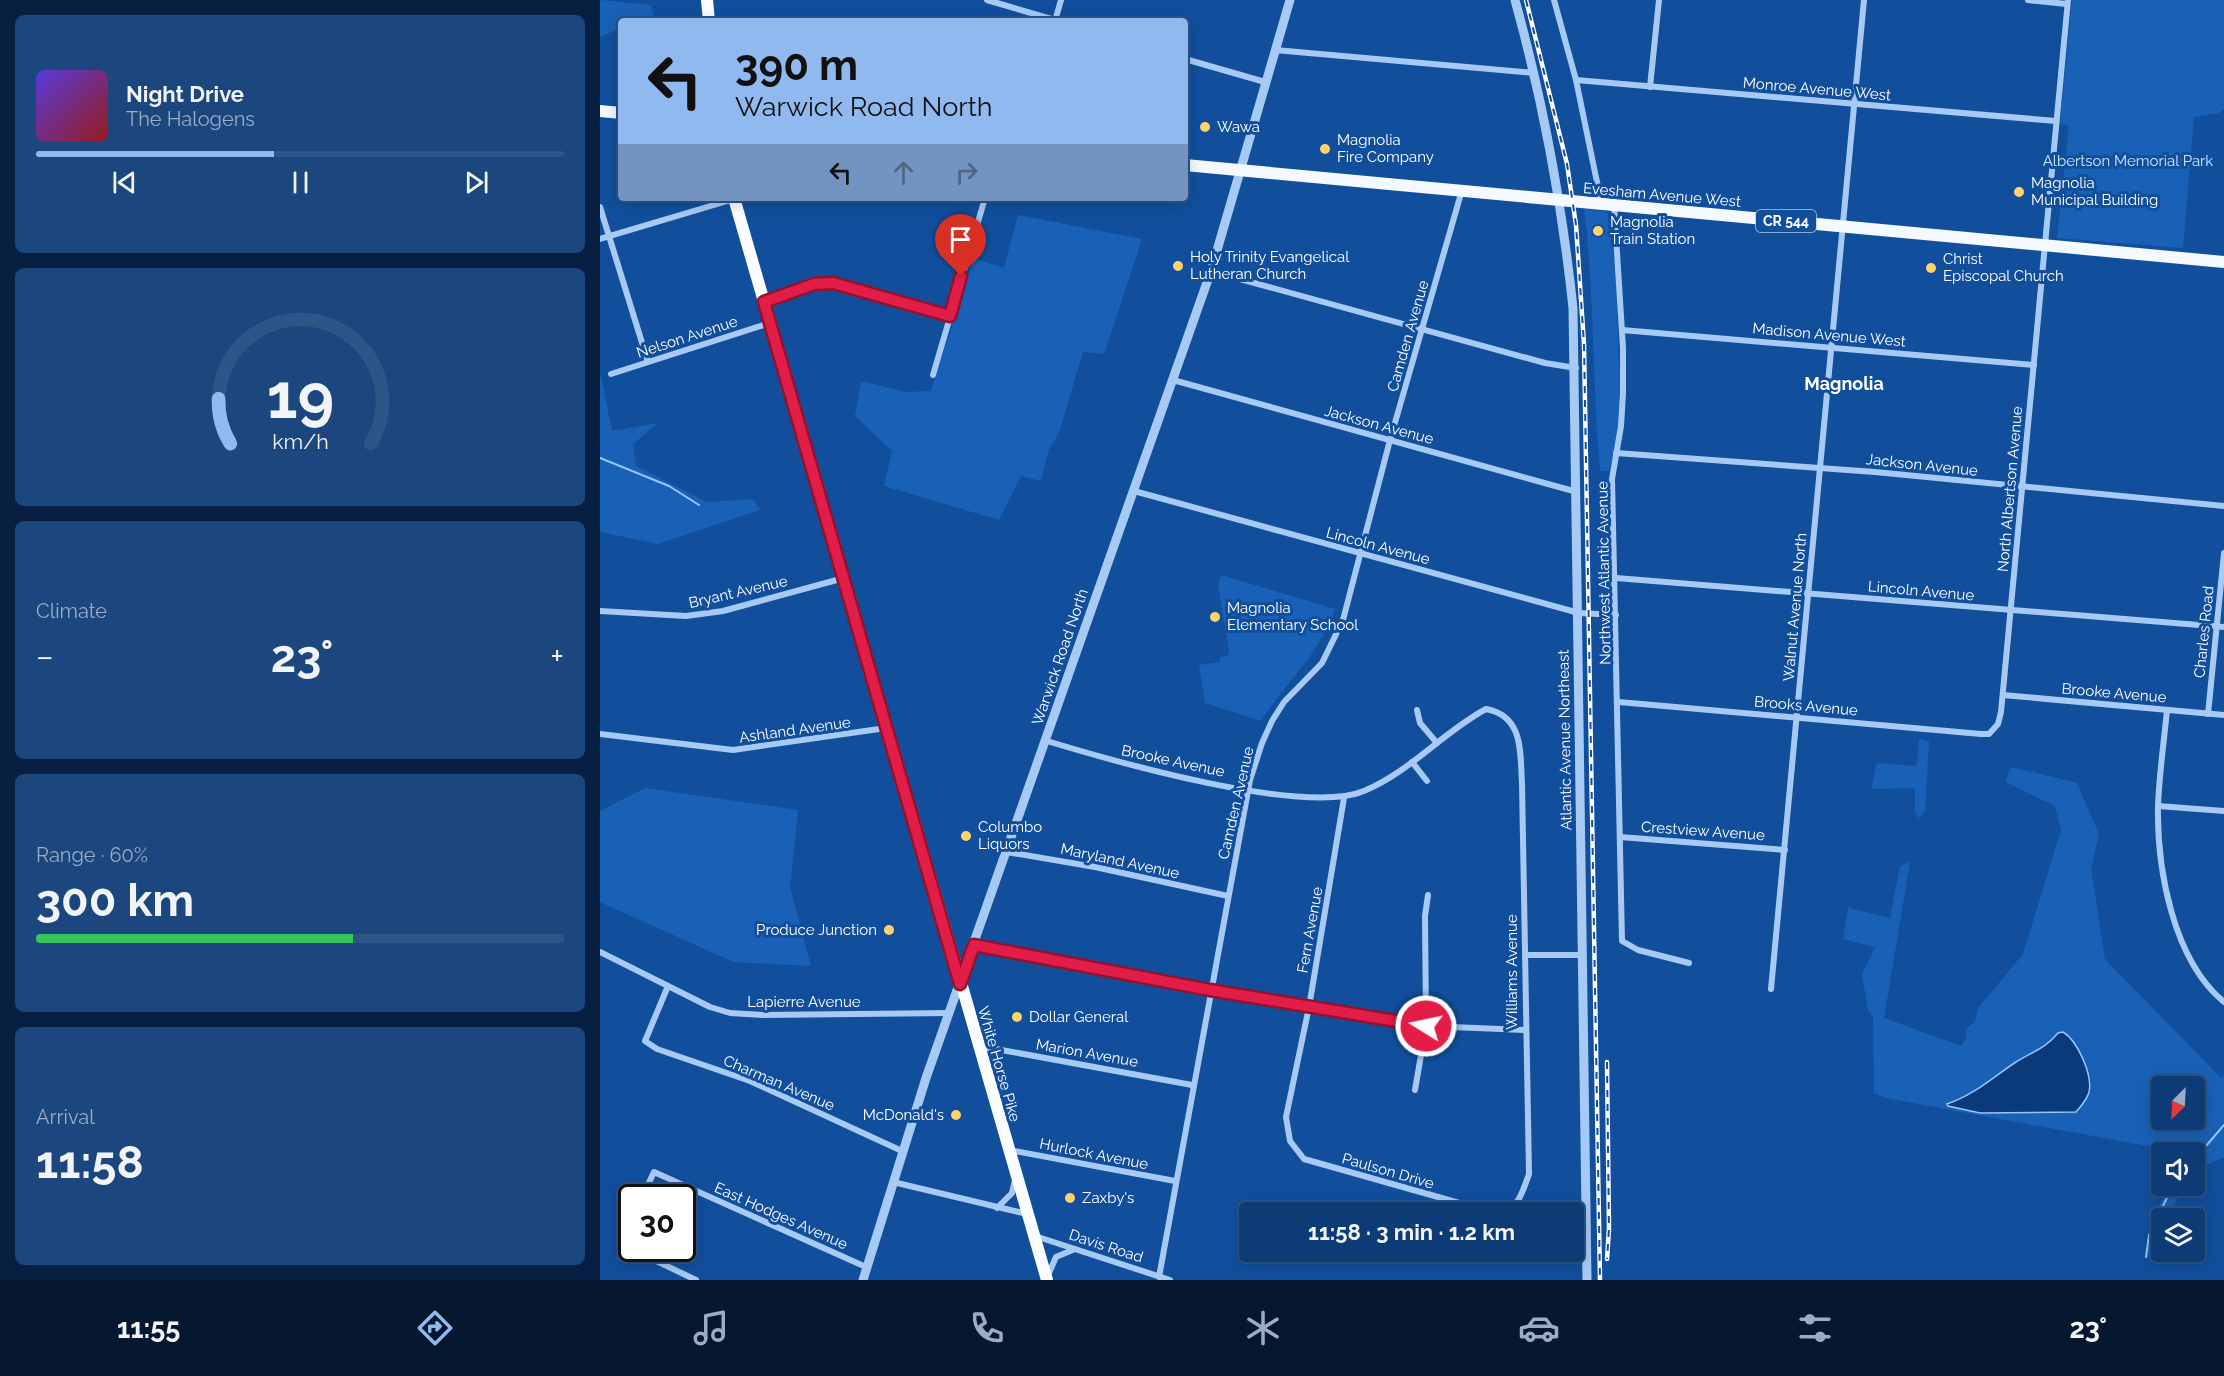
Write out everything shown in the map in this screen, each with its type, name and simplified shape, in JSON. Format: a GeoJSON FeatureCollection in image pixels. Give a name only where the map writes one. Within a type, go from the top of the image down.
{"type":"FeatureCollection","features":[{"type":"Feature","properties":{"kind":"highway"},"geometry":{"type":"LineString","coordinates":[[707,0],[709,18]]}},
{"type":"Feature","properties":{"kind":"highway","name":"White Horse Pike"},"geometry":{"type":"LineString","coordinates":[[735,201],[978,1048],[1047,1280]]}},
{"type":"Feature","properties":{"kind":"main road"},"geometry":{"type":"LineString","coordinates":[[600,111],[618,113]]}},
{"type":"Feature","properties":{"kind":"main road","name":"CR 544"},"geometry":{"type":"LineString","coordinates":[[1188,165],[1240,170]]}},
{"type":"Feature","properties":{"kind":"main road","name":"Evesham Avenue West"},"geometry":{"type":"LineString","coordinates":[[1240,170],[2224,262]]}},
{"type":"Feature","properties":{"kind":"street"},"geometry":{"type":"LineString","coordinates":[[987,0],[1046,18]]}},
{"type":"Feature","properties":{"kind":"street"},"geometry":{"type":"LineString","coordinates":[[1057,18],[1061,0]]}},
{"type":"Feature","properties":{"kind":"street","name":"Warwick Road North"},"geometry":{"type":"LineString","coordinates":[[863,1280],[902,1151],[1211,271],[1290,0]]}},
{"type":"Feature","properties":{"kind":"street","name":"Atlantic Avenue Northeast"},"geometry":{"type":"LineString","coordinates":[[1515,0],[1534,73],[1560,200],[1573,308],[1578,492],[1587,1280]]}},
{"type":"Feature","properties":{"kind":"street"},"geometry":{"type":"LineString","coordinates":[[1554,0],[1576,80],[1598,187],[1598,203]]}},
{"type":"Feature","properties":{"kind":"street"},"geometry":{"type":"LineString","coordinates":[[1650,87],[1659,0]]}},
{"type":"Feature","properties":{"kind":"street","name":"Walnut Avenue North"},"geometry":{"type":"LineString","coordinates":[[1771,989],[1864,0]]}},
{"type":"Feature","properties":{"kind":"street"},"geometry":{"type":"LineString","coordinates":[[2028,0],[2067,2]]}},
{"type":"Feature","properties":{"kind":"street","name":"North Albertson Avenue"},"geometry":{"type":"LineString","coordinates":[[1990,733],[1998,724],[2003,695],[2067,2]]}},
{"type":"Feature","properties":{"kind":"street"},"geometry":{"type":"LineString","coordinates":[[1275,50],[1534,73]]}},
{"type":"Feature","properties":{"kind":"street"},"geometry":{"type":"LineString","coordinates":[[1188,59],[1265,82]]}},
{"type":"Feature","properties":{"kind":"street","name":"Monroe Avenue West"},"geometry":{"type":"LineString","coordinates":[[1576,80],[2056,122]]}},
{"type":"Feature","properties":{"kind":"street","name":"Camden Avenue"},"geometry":{"type":"LineString","coordinates":[[1159,1277],[1174,1181],[1249,789],[1262,743],[1272,721],[1284,702],[1322,663],[1343,620],[1390,440],[1462,190]]}},
{"type":"Feature","properties":{"kind":"street"},"geometry":{"type":"LineString","coordinates":[[600,239],[724,201]]}},
{"type":"Feature","properties":{"kind":"street"},"geometry":{"type":"LineString","coordinates":[[933,375],[984,201]]}},
{"type":"Feature","properties":{"kind":"street","name":"Northwest Atlantic Avenue"},"geometry":{"type":"LineString","coordinates":[[1614,205],[1622,330],[1621,426],[1612,479],[1619,702],[1622,941],[1638,950],[1689,963]]}},
{"type":"Feature","properties":{"kind":"street"},"geometry":{"type":"LineString","coordinates":[[600,207],[648,362]]}},
{"type":"Feature","properties":{"kind":"street"},"geometry":{"type":"LineString","coordinates":[[1211,271],[1545,363],[1576,368]]}},
{"type":"Feature","properties":{"kind":"street"},"geometry":{"type":"LineString","coordinates":[[764,302],[814,284],[833,283],[950,316]]}},
{"type":"Feature","properties":{"kind":"street","name":"Nelson Avenue"},"geometry":{"type":"LineString","coordinates":[[611,374],[770,323]]}},
{"type":"Feature","properties":{"kind":"street","name":"Madison Avenue West"},"geometry":{"type":"LineString","coordinates":[[1622,330],[2034,365]]}},
{"type":"Feature","properties":{"kind":"street","name":"Jackson Avenue"},"geometry":{"type":"LineString","coordinates":[[1173,380],[1578,492]]}},
{"type":"Feature","properties":{"kind":"street","name":"Jackson Avenue"},"geometry":{"type":"LineString","coordinates":[[1617,453],[1820,468],[2224,506]]}},
{"type":"Feature","properties":{"kind":"street","name":"Lincoln Avenue"},"geometry":{"type":"LineString","coordinates":[[1134,491],[1579,613],[1616,615]]}},
{"type":"Feature","properties":{"kind":"street","name":"Charles Road"},"geometry":{"type":"LineString","coordinates":[[2208,714],[2220,627],[2224,553]]}},
{"type":"Feature","properties":{"kind":"street","name":"Bryant Avenue"},"geometry":{"type":"LineString","coordinates":[[600,611],[686,616],[723,611],[844,578]]}},
{"type":"Feature","properties":{"kind":"street","name":"Lincoln Avenue"},"geometry":{"type":"LineString","coordinates":[[1616,578],[2220,627]]}},
{"type":"Feature","properties":{"kind":"street","name":"Brooke Avenue"},"geometry":{"type":"LineString","coordinates":[[2003,695],[2224,715]]}},
{"type":"Feature","properties":{"kind":"street","name":"Brooks Avenue"},"geometry":{"type":"LineString","coordinates":[[1619,702],[1990,733]]}},
{"type":"Feature","properties":{"kind":"street","name":"Brooke Avenue"},"geometry":{"type":"LineString","coordinates":[[1047,741],[1125,765],[1249,789],[1326,799],[1344,798],[1371,787],[1412,762],[1467,719],[1486,709],[1509,719],[1514,728]]}},
{"type":"Feature","properties":{"kind":"street"},"geometry":{"type":"LineString","coordinates":[[1416,710],[1420,723],[1437,743]]}},
{"type":"Feature","properties":{"kind":"street"},"geometry":{"type":"LineString","coordinates":[[2167,710],[2158,806],[2161,855],[2181,942],[2197,971],[2224,1002]]}},
{"type":"Feature","properties":{"kind":"street","name":"Ashland Avenue"},"geometry":{"type":"LineString","coordinates":[[600,734],[733,750],[886,728]]}},
{"type":"Feature","properties":{"kind":"street","name":"Williams Avenue"},"geometry":{"type":"LineString","coordinates":[[1514,728],[1518,734],[1522,783],[1524,1030],[1529,1174],[1523,1192],[1515,1202]]}},
{"type":"Feature","properties":{"kind":"street"},"geometry":{"type":"LineString","coordinates":[[1412,762],[1427,782]]}},
{"type":"Feature","properties":{"kind":"street","name":"Fern Avenue"},"geometry":{"type":"LineString","coordinates":[[1290,1137],[1286,1116],[1309,1007],[1344,798]]}},
{"type":"Feature","properties":{"kind":"street"},"geometry":{"type":"LineString","coordinates":[[2158,806],[2224,811]]}},
{"type":"Feature","properties":{"kind":"street","name":"Crestview Avenue"},"geometry":{"type":"LineString","coordinates":[[1620,837],[1785,850]]}},
{"type":"Feature","properties":{"kind":"street","name":"Maryland Avenue"},"geometry":{"type":"LineString","coordinates":[[1007,852],[1095,867],[1227,896]]}},
{"type":"Feature","properties":{"kind":"street"},"geometry":{"type":"LineString","coordinates":[[1415,1090],[1426,1026],[1425,916],[1428,895]]}},
{"type":"Feature","properties":{"kind":"street"},"geometry":{"type":"LineString","coordinates":[[974,945],[1210,990],[1426,1026],[1524,1030]]}},
{"type":"Feature","properties":{"kind":"street","name":"Lapierre Avenue"},"geometry":{"type":"LineString","coordinates":[[600,952],[710,1007],[730,1013],[775,1015],[950,1013]]}},
{"type":"Feature","properties":{"kind":"street"},"geometry":{"type":"LineString","coordinates":[[1525,955],[1582,956]]}},
{"type":"Feature","properties":{"kind":"street","name":"Charman Avenue"},"geometry":{"type":"LineString","coordinates":[[668,986],[645,1041],[657,1049],[750,1081],[902,1151]]}},
{"type":"Feature","properties":{"kind":"street","name":"Marion Avenue"},"geometry":{"type":"LineString","coordinates":[[978,1048],[996,1049],[1192,1085]]}},
{"type":"Feature","properties":{"kind":"street","name":"Paulson Drive"},"geometry":{"type":"LineString","coordinates":[[1290,1137],[1304,1159],[1456,1202]]}},
{"type":"Feature","properties":{"kind":"street","name":"Hurlock Avenue"},"geometry":{"type":"LineString","coordinates":[[1008,1150],[1174,1181]]}},
{"type":"Feature","properties":{"kind":"street","name":"East Hodges Avenue"},"geometry":{"type":"LineString","coordinates":[[648,1184],[654,1172],[681,1184]]}},
{"type":"Feature","properties":{"kind":"street"},"geometry":{"type":"LineString","coordinates":[[996,1208],[1012,1193],[1016,1176]]}},
{"type":"Feature","properties":{"kind":"street"},"geometry":{"type":"LineString","coordinates":[[893,1182],[1027,1214]]}},
{"type":"Feature","properties":{"kind":"street","name":"East Hodges Avenue"},"geometry":{"type":"LineString","coordinates":[[696,1191],[866,1267]]}},
{"type":"Feature","properties":{"kind":"street","name":"Davis Road"},"geometry":{"type":"LineString","coordinates":[[1034,1236],[1170,1280]]}},
{"type":"Feature","properties":{"kind":"street"},"geometry":{"type":"LineString","coordinates":[[1047,1280],[1050,1267],[1056,1257],[1075,1249]]}},
{"type":"Feature","properties":{"kind":"street"},"geometry":{"type":"LineString","coordinates":[[657,1262],[696,1280]]}},
{"type":"Feature","properties":{"kind":"green space"},"geometry":{"type":"Polygon","coordinates":[[[600,0],[651,5],[654,16],[618,18],[618,29],[600,37],[600,0]]]}},
{"type":"Feature","properties":{"kind":"green space","name":"Albertson Memorial Park"},"geometry":{"type":"Polygon","coordinates":[[[2072,0],[2224,0],[2224,108],[2219,113],[2194,117],[2183,248],[2057,238],[2069,125],[2060,124],[2072,0]]]}},
{"type":"Feature","properties":{"kind":"green space"},"geometry":{"type":"Polygon","coordinates":[[[1584,209],[1607,212],[1610,221],[1616,282],[1620,426],[1609,471],[1600,471],[1590,274],[1584,209]]]}},
{"type":"Feature","properties":{"kind":"green space"},"geometry":{"type":"Polygon","coordinates":[[[1018,215],[1142,239],[1104,354],[1083,352],[1059,433],[1049,449],[1041,481],[1021,476],[999,520],[884,486],[892,451],[855,416],[861,381],[905,392],[931,391],[974,258],[1004,268],[1018,215]]]}},
{"type":"Feature","properties":{"kind":"green space"},"geometry":{"type":"Polygon","coordinates":[[[600,372],[612,431],[658,423],[633,444],[636,466],[707,502],[753,499],[760,510],[658,544],[600,532],[600,372]]]}},
{"type":"Feature","properties":{"kind":"green space"},"geometry":{"type":"Polygon","coordinates":[[[1221,575],[1335,609],[1329,625],[1312,654],[1261,721],[1205,703],[1199,665],[1220,662],[1220,657],[1227,656],[1229,652],[1218,585],[1221,575]]]}},
{"type":"Feature","properties":{"kind":"green space"},"geometry":{"type":"Polygon","coordinates":[[[1919,739],[1929,741],[1925,811],[1919,818],[1915,812],[1915,788],[1871,789],[1877,763],[1917,766],[1919,739]]]}},
{"type":"Feature","properties":{"kind":"green space"},"geometry":{"type":"Polygon","coordinates":[[[2011,767],[2077,783],[2099,834],[2091,869],[2105,959],[2221,1078],[2224,1075],[2224,1157],[2205,1166],[2205,1142],[2151,1142],[2151,1147],[1886,1098],[1874,1093],[1873,1017],[1868,1010],[1862,974],[1875,947],[1843,939],[1848,908],[1890,918],[1900,866],[1910,862],[1884,1018],[1961,1046],[1966,1039],[1967,1029],[1975,1021],[1979,1007],[2023,954],[2061,830],[2055,806],[2005,782],[2011,767]]]}},
{"type":"Feature","properties":{"kind":"green space"},"geometry":{"type":"Polygon","coordinates":[[[645,788],[798,810],[790,887],[811,966],[733,962],[600,902],[600,811],[645,788]]]}},
{"type":"Feature","properties":{"kind":"green space"},"geometry":{"type":"Polygon","coordinates":[[[2165,1196],[2179,1196],[2173,1208],[2157,1208],[2165,1196]]]}},
{"type":"Feature","properties":{"kind":"green space"},"geometry":{"type":"Polygon","coordinates":[[[2151,1218],[2151,1252],[2147,1260],[2151,1218]]]}},
{"type":"Feature","properties":{"kind":"shaded area"},"geometry":{"type":"Polygon","coordinates":[[[2063,1032],[2074,1042],[2089,1077],[2088,1095],[2076,1112],[1980,1113],[1948,1106],[1947,1104],[1975,1091],[2016,1062],[2044,1046],[2058,1033],[2063,1032]]]}},
{"type":"Feature","properties":{"kind":"waterway"},"geometry":{"type":"LineString","coordinates":[[600,458],[669,486],[699,505]]}},
{"type":"Feature","properties":{"kind":"waterway"},"geometry":{"type":"LineString","coordinates":[[2205,1147],[2224,1125]]}},
{"type":"Feature","properties":{"kind":"waterway"},"geometry":{"type":"LineString","coordinates":[[2146,1257],[2149,1235],[2168,1196]]}},
{"type":"Feature","properties":{"kind":"railway"},"geometry":{"type":"LineString","coordinates":[[1526,0],[1567,164],[1576,225],[1584,344],[1600,1280]]}},
{"type":"Feature","properties":{"kind":"railway"},"geometry":{"type":"LineString","coordinates":[[1607,1062],[1609,1229],[1607,1259]]}},
{"type":"Feature","properties":{"kind":"place","name":"Wawa"},"geometry":{"type":"Point","coordinates":[1205,127]}},
{"type":"Feature","properties":{"kind":"place","name":"Magnolia Fire Company"},"geometry":{"type":"Point","coordinates":[1325,149]}},
{"type":"Feature","properties":{"kind":"place","name":"Magnolia Municipal Building"},"geometry":{"type":"Point","coordinates":[2019,192]}},
{"type":"Feature","properties":{"kind":"place","name":"Magnolia Train Station"},"geometry":{"type":"Point","coordinates":[1598,231]}},
{"type":"Feature","properties":{"kind":"place","name":"Holy Trinity Evangelical Lutheran Church"},"geometry":{"type":"Point","coordinates":[1178,266]}},
{"type":"Feature","properties":{"kind":"place","name":"Christ Episcopal Church"},"geometry":{"type":"Point","coordinates":[1931,268]}},
{"type":"Feature","properties":{"kind":"place","name":"Magnolia Elementary School"},"geometry":{"type":"Point","coordinates":[1215,617]}},
{"type":"Feature","properties":{"kind":"place","name":"Columbo Liquors"},"geometry":{"type":"Point","coordinates":[966,836]}},
{"type":"Feature","properties":{"kind":"place","name":"Produce Junction"},"geometry":{"type":"Point","coordinates":[889,930]}},
{"type":"Feature","properties":{"kind":"place","name":"Dollar General"},"geometry":{"type":"Point","coordinates":[1017,1017]}},
{"type":"Feature","properties":{"kind":"place","name":"McDonald's"},"geometry":{"type":"Point","coordinates":[956,1115]}},
{"type":"Feature","properties":{"kind":"place","name":"Zaxby's"},"geometry":{"type":"Point","coordinates":[1070,1198]}},
{"type":"Feature","properties":{"kind":"district","name":"Magnolia"},"geometry":{"type":"Point","coordinates":[1844,384]}},
{"type":"Feature","properties":{"kind":"route"},"geometry":{"type":"LineString","coordinates":[[961,276],[950,316],[868,290],[833,283],[814,284],[764,302],[960,984],[974,945],[1148,976],[1210,990],[1426,1026]]}}]}
